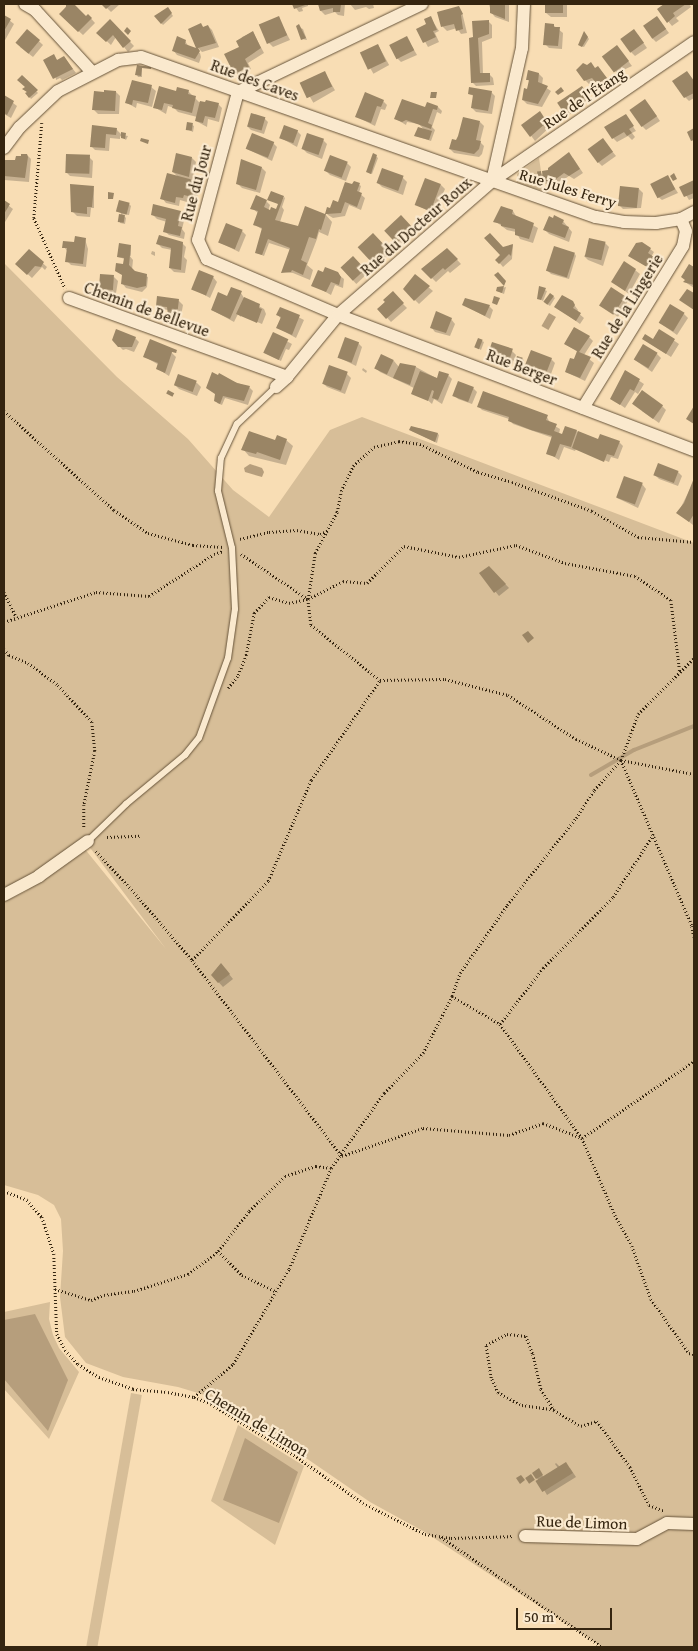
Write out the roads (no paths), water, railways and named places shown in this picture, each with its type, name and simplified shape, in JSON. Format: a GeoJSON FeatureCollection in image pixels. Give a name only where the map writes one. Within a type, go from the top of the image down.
{"type":"FeatureCollection","features":[{"type":"Feature","properties":{"kind":"street"},"geometry":{"type":"LineString","coordinates":[[238,92],[422,4]]}},
{"type":"Feature","properties":{"kind":"street","name":"Rue du Docteur Roux"},"geometry":{"type":"LineString","coordinates":[[276,387],[287,377],[338,315],[492,181],[522,48],[524,4]]}},
{"type":"Feature","properties":{"kind":"street"},"geometry":{"type":"LineString","coordinates":[[34,6],[92,72]]}},
{"type":"Feature","properties":{"kind":"street","name":"Rue de l'Étang"},"geometry":{"type":"LineString","coordinates":[[492,181],[694,42]]}},
{"type":"Feature","properties":{"kind":"street","name":"Rue des Caves"},"geometry":{"type":"LineString","coordinates":[[4,148],[20,127],[58,91],[118,60],[141,57],[492,181]]}},
{"type":"Feature","properties":{"kind":"street","name":"Rue du Jour"},"geometry":{"type":"LineString","coordinates":[[238,92],[198,240],[207,259],[338,315]]}},
{"type":"Feature","properties":{"kind":"street","name":"Rue Jules Ferry"},"geometry":{"type":"LineString","coordinates":[[492,181],[596,217],[624,222],[656,223],[681,218],[694,212]]}},
{"type":"Feature","properties":{"kind":"street","name":"Rue de la Lingerie"},"geometry":{"type":"LineString","coordinates":[[583,408],[683,246],[686,231],[681,218]]}},
{"type":"Feature","properties":{"kind":"street","name":"Chemin de Bellevue"},"geometry":{"type":"LineString","coordinates":[[69,298],[287,377]]}},
{"type":"Feature","properties":{"kind":"street","name":"Rue Berger"},"geometry":{"type":"LineString","coordinates":[[338,315],[694,450]]}},
{"type":"Feature","properties":{"kind":"street"},"geometry":{"type":"LineString","coordinates":[[4,896],[39,876],[89,840]]}},
{"type":"Feature","properties":{"kind":"street","name":"Rue de Limon"},"geometry":{"type":"LineString","coordinates":[[526,1536],[637,1539],[667,1523],[694,1524]]}},
{"type":"Feature","properties":{"kind":"lane"},"geometry":{"type":"LineString","coordinates":[[89,840],[126,804],[185,755],[199,738],[228,658],[235,608],[232,548],[218,491],[221,458],[237,424],[276,387]]}},
{"type":"Feature","properties":{"kind":"waterway"},"geometry":{"type":"LineString","coordinates":[[591,775],[634,750],[694,726]]}}]}
